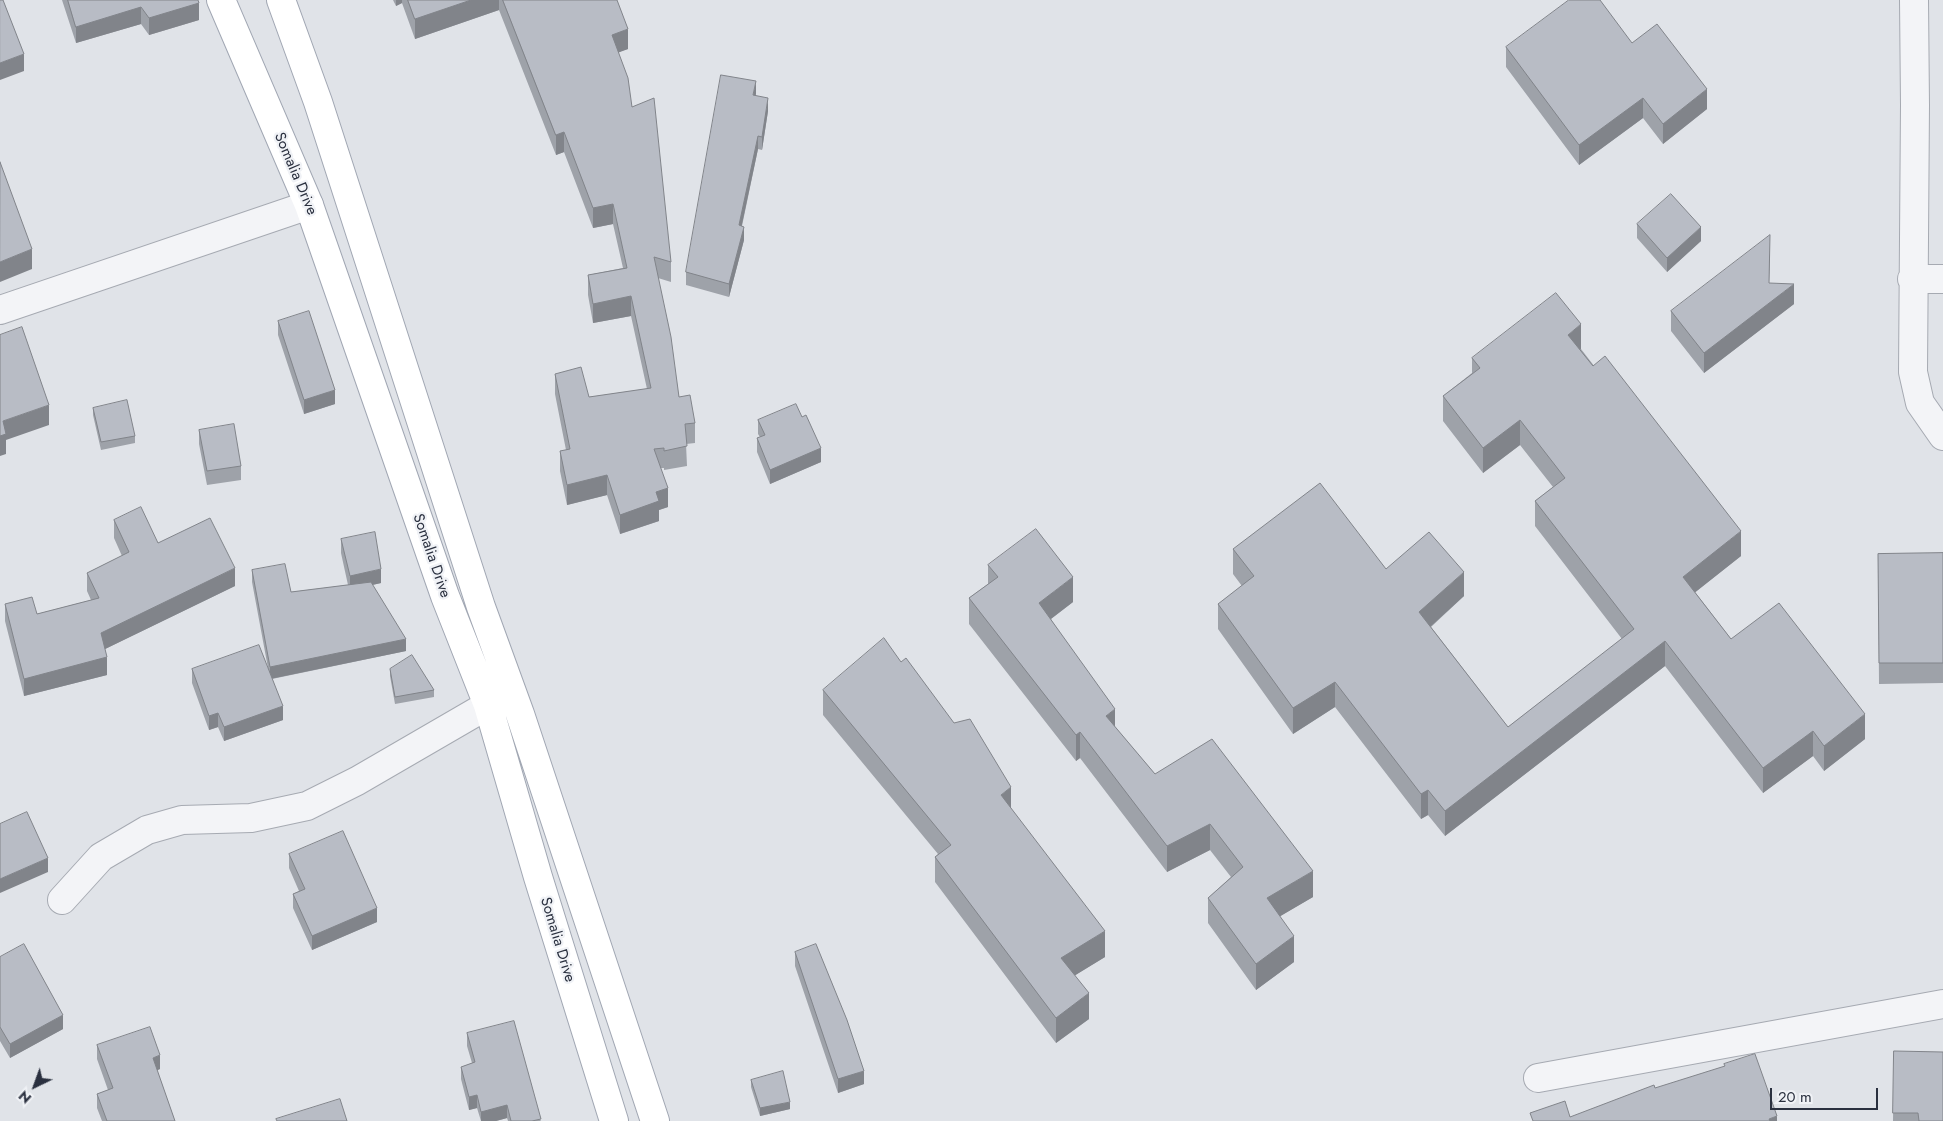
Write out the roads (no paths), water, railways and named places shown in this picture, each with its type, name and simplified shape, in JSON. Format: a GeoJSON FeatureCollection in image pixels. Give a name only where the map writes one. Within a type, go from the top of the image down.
{"type":"FeatureCollection","features":[{"type":"Feature","properties":{"kind":"main road","name":"Somalia Drive"},"geometry":{"type":"LineString","coordinates":[[221,0],[309,205],[445,596],[488,705],[538,878],[614,1121]]}},
{"type":"Feature","properties":{"kind":"main road","name":"Somalia Drive"},"geometry":{"type":"LineString","coordinates":[[281,0],[318,102],[481,607],[520,714],[655,1121]]}},
{"type":"Feature","properties":{"kind":"street"},"geometry":{"type":"LineString","coordinates":[[1914,0],[1915,105],[1912,372],[1920,403],[1943,436]]}},
{"type":"Feature","properties":{"kind":"street"},"geometry":{"type":"LineString","coordinates":[[0,310],[309,205]]}},
{"type":"Feature","properties":{"kind":"street"},"geometry":{"type":"LineString","coordinates":[[1912,279],[1943,279]]}},
{"type":"Feature","properties":{"kind":"street"},"geometry":{"type":"LineString","coordinates":[[62,900],[101,856],[147,830],[182,820],[252,818],[307,806],[357,782],[488,705]]}},
{"type":"Feature","properties":{"kind":"street"},"geometry":{"type":"LineString","coordinates":[[1538,1078],[1943,1004]]}}]}
